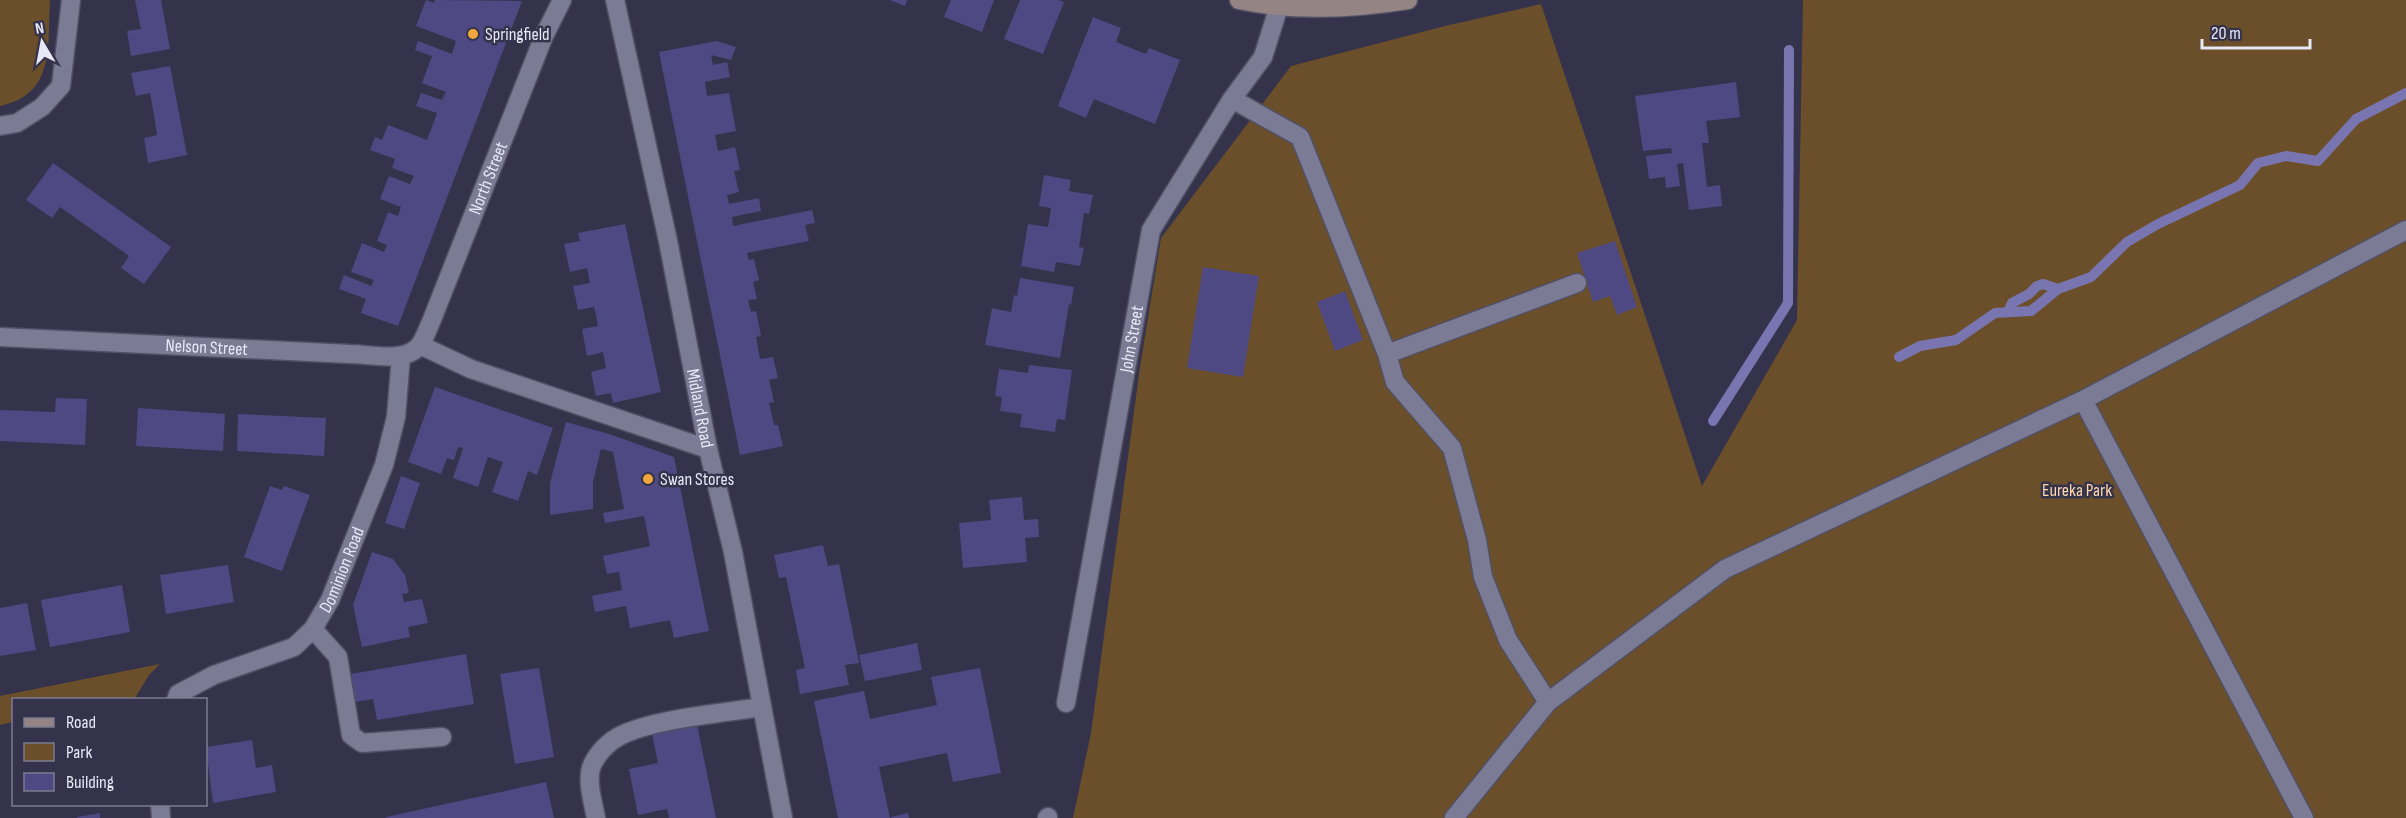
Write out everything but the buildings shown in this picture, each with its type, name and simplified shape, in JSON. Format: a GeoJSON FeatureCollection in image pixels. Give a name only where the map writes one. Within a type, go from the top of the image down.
{"type":"FeatureCollection","features":[{"type":"Feature","properties":{"kind":"main road"},"geometry":{"type":"LineString","coordinates":[[1239,0],[1279,6],[1327,9],[1408,0]]}},
{"type":"Feature","properties":{"kind":"street"},"geometry":{"type":"LineString","coordinates":[[0,126],[17,123],[42,108],[61,86],[68,40],[70,0]]}},
{"type":"Feature","properties":{"kind":"street","name":"North Street"},"geometry":{"type":"LineString","coordinates":[[411,351],[544,36],[562,0]]}},
{"type":"Feature","properties":{"kind":"street","name":"Midland Road"},"geometry":{"type":"LineString","coordinates":[[615,0],[668,241],[708,449],[733,552],[783,818]]}},
{"type":"Feature","properties":{"kind":"street","name":"John Street"},"geometry":{"type":"LineString","coordinates":[[1066,703],[1151,230],[1232,99],[1263,57],[1279,6]]}},
{"type":"Feature","properties":{"kind":"street"},"geometry":{"type":"LineString","coordinates":[[1232,99],[1300,137],[1387,354],[1395,382],[1452,448],[1477,540],[1483,577],[1508,640],[1548,702]]}},
{"type":"Feature","properties":{"kind":"street"},"geometry":{"type":"LineString","coordinates":[[1454,818],[1548,702],[1725,569],[2084,400],[2406,230]]}},
{"type":"Feature","properties":{"kind":"street"},"geometry":{"type":"LineString","coordinates":[[1387,354],[1577,283]]}},
{"type":"Feature","properties":{"kind":"street","name":"Nelson Street"},"geometry":{"type":"LineString","coordinates":[[0,337],[411,351],[708,449]]}},
{"type":"Feature","properties":{"kind":"street","name":"Dominion Road"},"geometry":{"type":"LineString","coordinates":[[176,698],[178,694],[214,675],[294,647],[314,629],[330,600],[384,465],[411,351]]}},
{"type":"Feature","properties":{"kind":"street"},"geometry":{"type":"LineString","coordinates":[[2084,400],[2304,818]]}},
{"type":"Feature","properties":{"kind":"street"},"geometry":{"type":"LineString","coordinates":[[314,629],[338,657],[351,735],[363,744],[442,737]]}},
{"type":"Feature","properties":{"kind":"street"},"geometry":{"type":"LineString","coordinates":[[596,818],[590,783],[591,767],[599,753],[618,737],[656,724],[762,707]]}},
{"type":"Feature","properties":{"kind":"green space"},"geometry":{"type":"Polygon","coordinates":[[[0,0],[50,0],[48,51],[40,79],[31,91],[18,100],[0,106],[0,0]]]}},
{"type":"Feature","properties":{"kind":"green space","name":"Eureka Park"},"geometry":{"type":"Polygon","coordinates":[[[1803,0],[2406,0],[2406,818],[1073,818],[1091,733],[1140,367],[1161,238],[1291,66],[1541,4],[1702,486],[1797,320],[1803,0]]]}},
{"type":"Feature","properties":{"kind":"green space"},"geometry":{"type":"Polygon","coordinates":[[[160,664],[149,675],[135,698],[12,698],[12,722],[0,725],[0,696],[160,664]]]}},
{"type":"Feature","properties":{"kind":"waterway"},"geometry":{"type":"LineString","coordinates":[[1713,421],[1788,303],[1789,50]]}},
{"type":"Feature","properties":{"kind":"waterway"},"geometry":{"type":"LineString","coordinates":[[1899,357],[1920,346],[1956,340],[1995,313],[2031,311],[2058,289],[2091,277],[2127,242],[2158,224],[2240,185],[2258,163],[2286,156],[2318,161],[2356,119],[2406,93]]}},
{"type":"Feature","properties":{"kind":"waterway"},"geometry":{"type":"LineString","coordinates":[[2008,312],[2012,303],[2029,294],[2037,286],[2043,284],[2058,289]]}},
{"type":"Feature","properties":{"kind":"place","name":"Springfield"},"geometry":{"type":"Point","coordinates":[473,34]}},
{"type":"Feature","properties":{"kind":"place","name":"Swan Stores"},"geometry":{"type":"Point","coordinates":[648,479]}}]}
